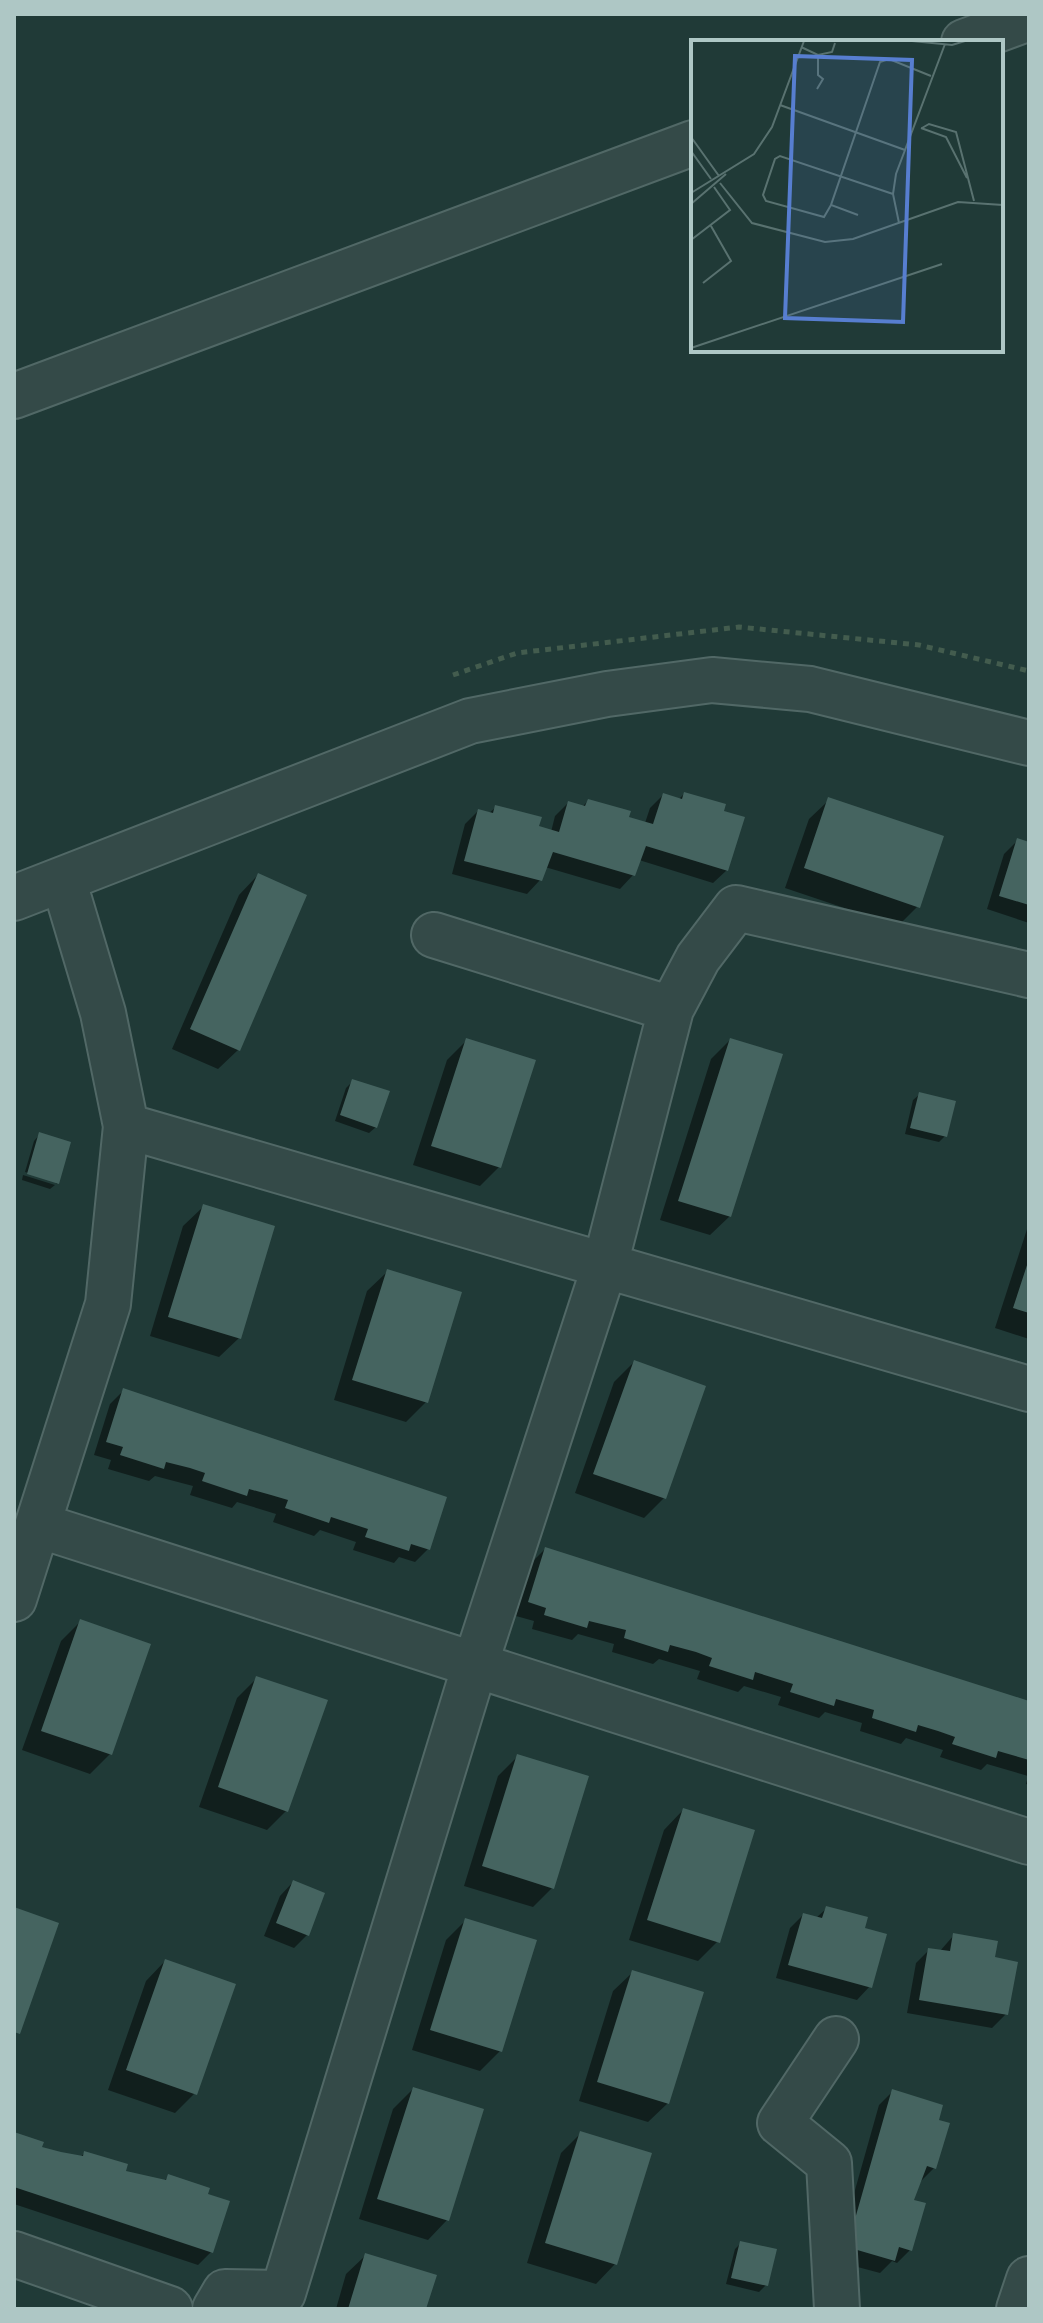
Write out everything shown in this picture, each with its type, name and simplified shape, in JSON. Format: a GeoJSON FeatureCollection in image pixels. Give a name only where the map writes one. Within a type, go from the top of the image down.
{"type":"FeatureCollection","features":[{"type":"Feature","properties":{"kind":"street"},"geometry":{"type":"LineString","coordinates":[[969,40],[1029,18]]}},
{"type":"Feature","properties":{"kind":"street"},"geometry":{"type":"LineString","coordinates":[[14,396],[691,144]]}},
{"type":"Feature","properties":{"kind":"street"},"geometry":{"type":"LineString","coordinates":[[14,898],[470,721],[607,694],[712,680],[810,689],[1029,743]]}},
{"type":"Feature","properties":{"kind":"street"},"geometry":{"type":"LineString","coordinates":[[14,1599],[108,1304],[126,1126],[103,1013],[63,879]]}},
{"type":"Feature","properties":{"kind":"street"},"geometry":{"type":"LineString","coordinates":[[215,2309],[225,2292],[283,2293],[475,1665],[605,1265],[671,1009],[698,958],[736,908],[1029,975]]}},
{"type":"Feature","properties":{"kind":"street"},"geometry":{"type":"LineString","coordinates":[[434,935],[671,1009]]}},
{"type":"Feature","properties":{"kind":"street"},"geometry":{"type":"LineString","coordinates":[[126,1126],[1029,1389]]}},
{"type":"Feature","properties":{"kind":"street"},"geometry":{"type":"LineString","coordinates":[[38,1525],[1029,1842]]}},
{"type":"Feature","properties":{"kind":"street"},"geometry":{"type":"LineString","coordinates":[[836,2039],[780,2123],[829,2163],[837,2309]]}},
{"type":"Feature","properties":{"kind":"street"},"geometry":{"type":"LineString","coordinates":[[14,2254],[170,2309]]}},
{"type":"Feature","properties":{"kind":"street"},"geometry":{"type":"LineString","coordinates":[[1019,2309],[1029,2279]]}},
{"type":"Feature","properties":{"kind":"building"},"geometry":{"type":"Polygon","coordinates":[[[684,792],[726,804],[724,811],[745,817],[728,871],[646,846],[635,876],[553,852],[542,881],[464,861],[478,809],[493,813],[495,805],[542,817],[539,826],[559,832],[568,801],[585,806],[588,799],[631,811],[629,817],[653,824],[663,793],[682,799],[684,792]]]}},
{"type":"Feature","properties":{"kind":"building"},"geometry":{"type":"Polygon","coordinates":[[[828,797],[944,836],[920,908],[804,868],[828,797]]]}},
{"type":"Feature","properties":{"kind":"building"},"geometry":{"type":"Polygon","coordinates":[[[1017,838],[1029,842],[1029,905],[999,896],[1017,838]]]}},
{"type":"Feature","properties":{"kind":"building"},"geometry":{"type":"Polygon","coordinates":[[[258,873],[307,895],[240,1051],[190,1029],[258,873]]]}},
{"type":"Feature","properties":{"kind":"building"},"geometry":{"type":"Polygon","coordinates":[[[466,1038],[536,1060],[501,1168],[431,1146],[466,1038]]]}},
{"type":"Feature","properties":{"kind":"building"},"geometry":{"type":"Polygon","coordinates":[[[730,1038],[783,1054],[731,1217],[678,1201],[730,1038]]]}},
{"type":"Feature","properties":{"kind":"building"},"geometry":{"type":"Polygon","coordinates":[[[352,1079],[390,1091],[377,1128],[340,1115],[352,1079]]]}},
{"type":"Feature","properties":{"kind":"building"},"geometry":{"type":"Polygon","coordinates":[[[919,1092],[956,1101],[947,1137],[910,1128],[919,1092]]]}},
{"type":"Feature","properties":{"kind":"building"},"geometry":{"type":"Polygon","coordinates":[[[39,1132],[71,1142],[59,1184],[27,1174],[39,1132]]]}},
{"type":"Feature","properties":{"kind":"building"},"geometry":{"type":"Polygon","coordinates":[[[203,1204],[275,1226],[241,1339],[168,1317],[203,1204]]]}},
{"type":"Feature","properties":{"kind":"building"},"geometry":{"type":"Polygon","coordinates":[[[1029,1262],[1029,1313],[1013,1308],[1029,1262]]]}},
{"type":"Feature","properties":{"kind":"building"},"geometry":{"type":"Polygon","coordinates":[[[387,1269],[462,1292],[428,1403],[352,1380],[387,1269]]]}},
{"type":"Feature","properties":{"kind":"building"},"geometry":{"type":"Polygon","coordinates":[[[634,1360],[706,1386],[666,1499],[593,1474],[634,1360]]]}},
{"type":"Feature","properties":{"kind":"building"},"geometry":{"type":"Polygon","coordinates":[[[123,1388],[447,1497],[430,1550],[411,1544],[409,1551],[365,1537],[368,1529],[331,1517],[329,1523],[285,1508],[288,1500],[271,1495],[249,1489],[247,1496],[202,1481],[205,1473],[190,1468],[166,1462],[164,1469],[120,1455],[123,1447],[106,1442],[123,1388]]]}},
{"type":"Feature","properties":{"kind":"building"},"geometry":{"type":"Polygon","coordinates":[[[545,1547],[1029,1701],[1029,1760],[998,1751],[996,1758],[952,1744],[955,1737],[938,1731],[918,1725],[916,1732],[872,1718],[874,1710],[836,1699],[834,1706],[790,1692],[793,1684],[755,1672],[753,1680],[709,1666],[712,1658],[670,1645],[668,1652],[624,1638],[626,1630],[589,1621],[587,1628],[544,1615],[546,1608],[528,1602],[545,1547]]]}},
{"type":"Feature","properties":{"kind":"building"},"geometry":{"type":"Polygon","coordinates":[[[80,1619],[151,1644],[112,1755],[41,1731],[80,1619]]]}},
{"type":"Feature","properties":{"kind":"building"},"geometry":{"type":"Polygon","coordinates":[[[256,1676],[328,1700],[288,1812],[218,1787],[256,1676]]]}},
{"type":"Feature","properties":{"kind":"building"},"geometry":{"type":"Polygon","coordinates":[[[517,1754],[589,1776],[554,1889],[482,1866],[517,1754]]]}},
{"type":"Feature","properties":{"kind":"building"},"geometry":{"type":"Polygon","coordinates":[[[683,1808],[755,1830],[720,1943],[647,1920],[683,1808]]]}},
{"type":"Feature","properties":{"kind":"building"},"geometry":{"type":"Polygon","coordinates":[[[293,1880],[325,1893],[309,1936],[276,1923],[293,1880]]]}},
{"type":"Feature","properties":{"kind":"building"},"geometry":{"type":"Polygon","coordinates":[[[826,1906],[868,1917],[865,1928],[887,1934],[872,1988],[788,1965],[803,1913],[822,1918],[826,1906]]]}},
{"type":"Feature","properties":{"kind":"building"},"geometry":{"type":"Polygon","coordinates":[[[14,1907],[59,1923],[20,2034],[14,2032],[14,1907]]]}},
{"type":"Feature","properties":{"kind":"building"},"geometry":{"type":"Polygon","coordinates":[[[465,1918],[537,1940],[502,2052],[430,2030],[465,1918]]]}},
{"type":"Feature","properties":{"kind":"building"},"geometry":{"type":"Polygon","coordinates":[[[953,1933],[998,1941],[995,1957],[1018,1962],[1008,2015],[919,2000],[928,1948],[950,1951],[953,1933]]]}},
{"type":"Feature","properties":{"kind":"building"},"geometry":{"type":"Polygon","coordinates":[[[165,1959],[236,1984],[197,2095],[126,2070],[165,1959]]]}},
{"type":"Feature","properties":{"kind":"building"},"geometry":{"type":"Polygon","coordinates":[[[632,1970],[704,1992],[669,2104],[597,2082],[632,1970]]]}},
{"type":"Feature","properties":{"kind":"building"},"geometry":{"type":"Polygon","coordinates":[[[413,2087],[484,2109],[449,2221],[377,2199],[413,2087]]]}},
{"type":"Feature","properties":{"kind":"building"},"geometry":{"type":"Polygon","coordinates":[[[892,2089],[943,2105],[939,2120],[950,2123],[936,2169],[927,2166],[914,2200],[926,2203],[912,2251],[899,2247],[895,2261],[847,2247],[892,2089]]]}},
{"type":"Feature","properties":{"kind":"building"},"geometry":{"type":"Polygon","coordinates":[[[580,2131],[652,2153],[617,2265],[545,2243],[580,2131]]]}},
{"type":"Feature","properties":{"kind":"building"},"geometry":{"type":"Polygon","coordinates":[[[14,2132],[44,2142],[42,2147],[83,2156],[84,2151],[128,2164],[126,2171],[166,2180],[168,2174],[210,2188],[208,2194],[230,2201],[213,2253],[14,2187],[14,2132]]]}},
{"type":"Feature","properties":{"kind":"building"},"geometry":{"type":"Polygon","coordinates":[[[740,2241],[777,2249],[768,2286],[731,2278],[740,2241]]]}},
{"type":"Feature","properties":{"kind":"building"},"geometry":{"type":"Polygon","coordinates":[[[365,2253],[437,2275],[426,2309],[348,2309],[365,2253]]]}}]}
